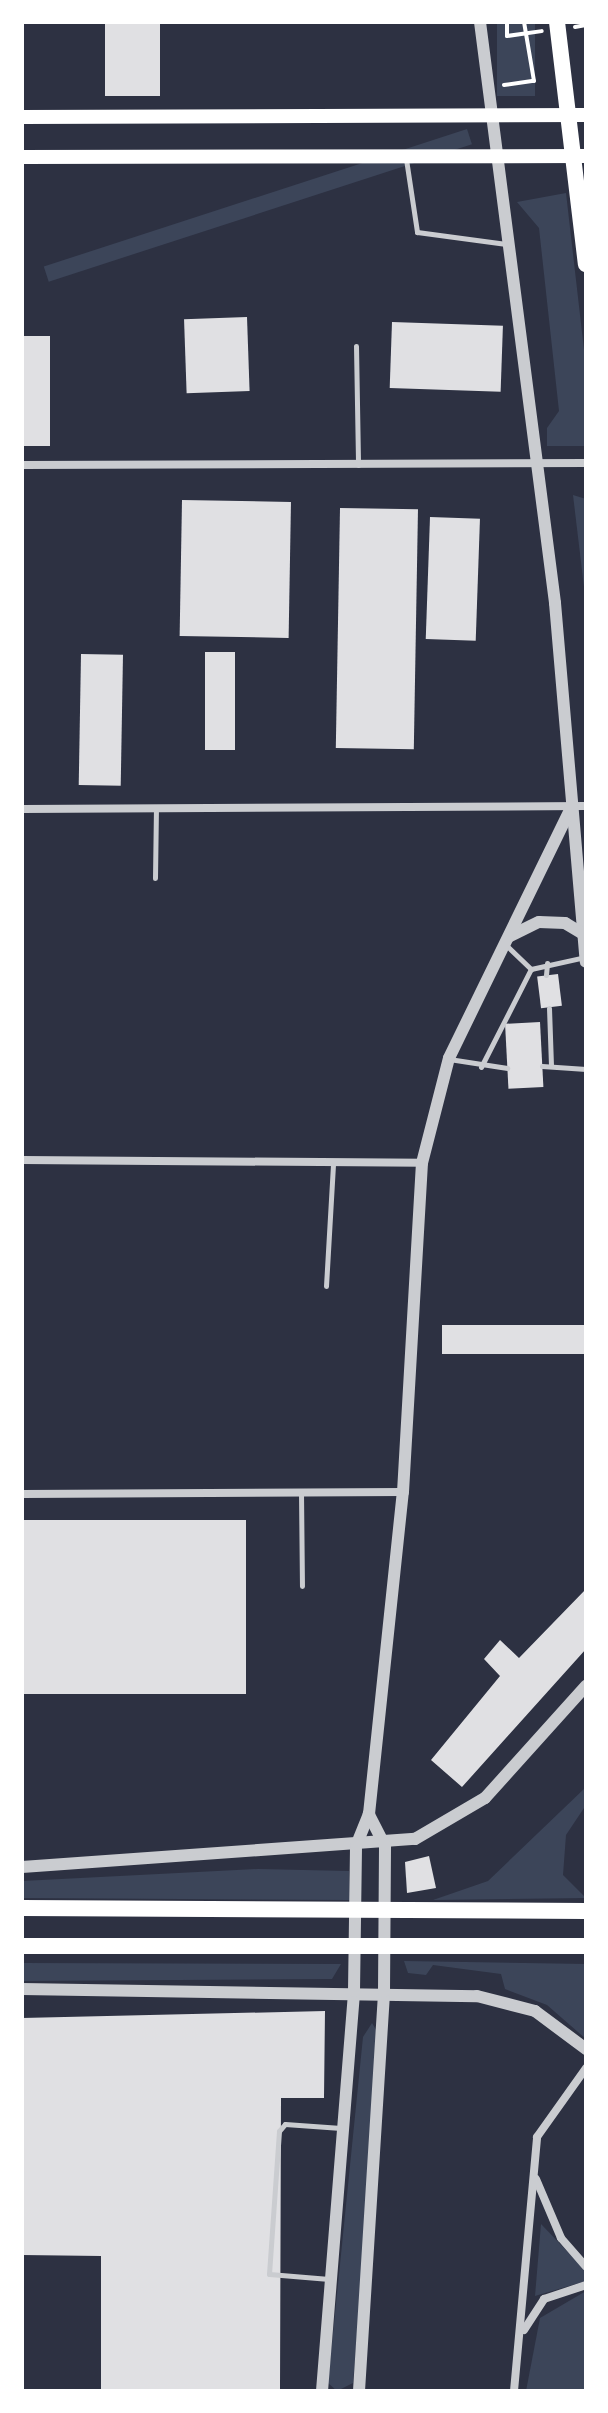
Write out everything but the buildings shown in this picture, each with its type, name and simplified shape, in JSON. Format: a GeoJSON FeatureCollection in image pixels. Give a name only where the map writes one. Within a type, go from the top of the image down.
{"type":"FeatureCollection","features":[{"type":"Feature","properties":{"kind":"main road"},"geometry":{"type":"LineString","coordinates":[[557,22],[578,115],[586,264]]}},
{"type":"Feature","properties":{"kind":"main road"},"geometry":{"type":"LineString","coordinates":[[22,117],[578,115]]}},
{"type":"Feature","properties":{"kind":"main road"},"geometry":{"type":"LineString","coordinates":[[22,157],[580,156]]}},
{"type":"Feature","properties":{"kind":"main road"},"geometry":{"type":"LineString","coordinates":[[22,1908],[586,1911]]}},
{"type":"Feature","properties":{"kind":"main road"},"geometry":{"type":"LineString","coordinates":[[22,1946],[586,1946]]}},
{"type":"Feature","properties":{"kind":"street"},"geometry":{"type":"LineString","coordinates":[[480,22],[579,806],[586,959]]}},
{"type":"Feature","properties":{"kind":"street"},"geometry":{"type":"LineString","coordinates":[[22,465],[586,463]]}},
{"type":"Feature","properties":{"kind":"street"},"geometry":{"type":"LineString","coordinates":[[22,809],[579,806]]}},
{"type":"Feature","properties":{"kind":"street"},"geometry":{"type":"LineString","coordinates":[[322,2391],[355,1975],[356,1846],[369,1814],[403,1492],[422,1163],[449,1058],[579,806]]}},
{"type":"Feature","properties":{"kind":"street"},"geometry":{"type":"LineString","coordinates":[[508,940],[539,922],[583,934]]}},
{"type":"Feature","properties":{"kind":"street"},"geometry":{"type":"LineString","coordinates":[[22,1160],[422,1163]]}},
{"type":"Feature","properties":{"kind":"street"},"geometry":{"type":"LineString","coordinates":[[22,1494],[403,1492]]}},
{"type":"Feature","properties":{"kind":"street"},"geometry":{"type":"LineString","coordinates":[[22,1867],[356,1846],[385,1852],[446,1827],[485,1798],[586,1686]]}},
{"type":"Feature","properties":{"kind":"street"},"geometry":{"type":"LineString","coordinates":[[359,2391],[384,1991],[385,1852],[369,1814]]}},
{"type":"Feature","properties":{"kind":"street"},"geometry":{"type":"LineString","coordinates":[[22,1989],[384,1991],[513,2002],[586,2049]]}},
{"type":"Feature","properties":{"kind":"street"},"geometry":{"type":"LineString","coordinates":[[514,2391],[534,2170],[548,2114],[586,2068]]}},
{"type":"Feature","properties":{"kind":"street"},"geometry":{"type":"LineString","coordinates":[[534,2170],[542,2204],[586,2267]]}},
{"type":"Feature","properties":{"kind":"street"},"geometry":{"type":"LineString","coordinates":[[520,2338],[544,2299],[586,2285]]}},
{"type":"Feature","properties":{"kind":"lane"},"geometry":{"type":"LineString","coordinates":[[405,154],[417,232],[508,244]]}},
{"type":"Feature","properties":{"kind":"lane"},"geometry":{"type":"LineString","coordinates":[[356,346],[358,466]]}},
{"type":"Feature","properties":{"kind":"lane"},"geometry":{"type":"LineString","coordinates":[[155,878],[156,809]]}},
{"type":"Feature","properties":{"kind":"lane"},"geometry":{"type":"LineString","coordinates":[[508,940],[531,969]]}},
{"type":"Feature","properties":{"kind":"lane"},"geometry":{"type":"LineString","coordinates":[[481,1067],[531,969],[547,963],[586,959]]}},
{"type":"Feature","properties":{"kind":"lane"},"geometry":{"type":"LineString","coordinates":[[546,975],[547,963]]}},
{"type":"Feature","properties":{"kind":"lane"},"geometry":{"type":"LineString","coordinates":[[549,1008],[551,1065]]}},
{"type":"Feature","properties":{"kind":"lane"},"geometry":{"type":"LineString","coordinates":[[449,1058],[481,1067],[507,1068]]}},
{"type":"Feature","properties":{"kind":"lane"},"geometry":{"type":"LineString","coordinates":[[542,1066],[586,1069]]}},
{"type":"Feature","properties":{"kind":"lane"},"geometry":{"type":"LineString","coordinates":[[326,1286],[333,1162]]}},
{"type":"Feature","properties":{"kind":"lane"},"geometry":{"type":"LineString","coordinates":[[301,1493],[302,1586]]}},
{"type":"Feature","properties":{"kind":"lane"},"geometry":{"type":"LineString","coordinates":[[329,2279],[269,2274],[279,2131],[285,2124],[341,2128]]}},
{"type":"Feature","properties":{"kind":"path"},"geometry":{"type":"LineString","coordinates":[[507,22],[507,36]]}},
{"type":"Feature","properties":{"kind":"path"},"geometry":{"type":"LineString","coordinates":[[504,85],[534,81],[524,22]]}},
{"type":"Feature","properties":{"kind":"shaded area"},"geometry":{"type":"Polygon","coordinates":[[[497,22],[535,22],[535,96],[497,96],[497,22]]]}},
{"type":"Feature","properties":{"kind":"shaded area"},"geometry":{"type":"Polygon","coordinates":[[[467,129],[472,144],[49,282],[44,267],[467,129]]]}},
{"type":"Feature","properties":{"kind":"shaded area"},"geometry":{"type":"Polygon","coordinates":[[[566,193],[586,367],[586,446],[547,446],[547,428],[559,411],[539,228],[517,202],[566,193]]]}},
{"type":"Feature","properties":{"kind":"shaded area"},"geometry":{"type":"Polygon","coordinates":[[[573,495],[586,499],[586,604],[573,495]]]}},
{"type":"Feature","properties":{"kind":"shaded area"},"geometry":{"type":"Polygon","coordinates":[[[586,1787],[586,1805],[566,1835],[563,1875],[586,1898],[433,1900],[488,1881],[586,1787]]]}},
{"type":"Feature","properties":{"kind":"shaded area"},"geometry":{"type":"Polygon","coordinates":[[[258,1869],[349,1871],[350,1900],[22,1898],[22,1881],[258,1869]]]}},
{"type":"Feature","properties":{"kind":"shaded area"},"geometry":{"type":"Polygon","coordinates":[[[404,1961],[586,1964],[586,2039],[547,2005],[505,1989],[501,1974],[433,1965],[426,1975],[408,1973],[404,1961]]]}},
{"type":"Feature","properties":{"kind":"shaded area"},"geometry":{"type":"Polygon","coordinates":[[[22,1963],[341,1964],[332,1979],[22,1981],[22,1963]]]}},
{"type":"Feature","properties":{"kind":"shaded area"},"geometry":{"type":"Polygon","coordinates":[[[372,2023],[381,2038],[353,2383],[337,2391],[328,2383],[363,2037],[372,2023]]]}},
{"type":"Feature","properties":{"kind":"shaded area"},"geometry":{"type":"Polygon","coordinates":[[[541,2224],[586,2271],[586,2281],[535,2296],[541,2224]]]}},
{"type":"Feature","properties":{"kind":"shaded area"},"geometry":{"type":"Polygon","coordinates":[[[586,2291],[586,2391],[526,2391],[540,2318],[586,2291]]]}}]}
